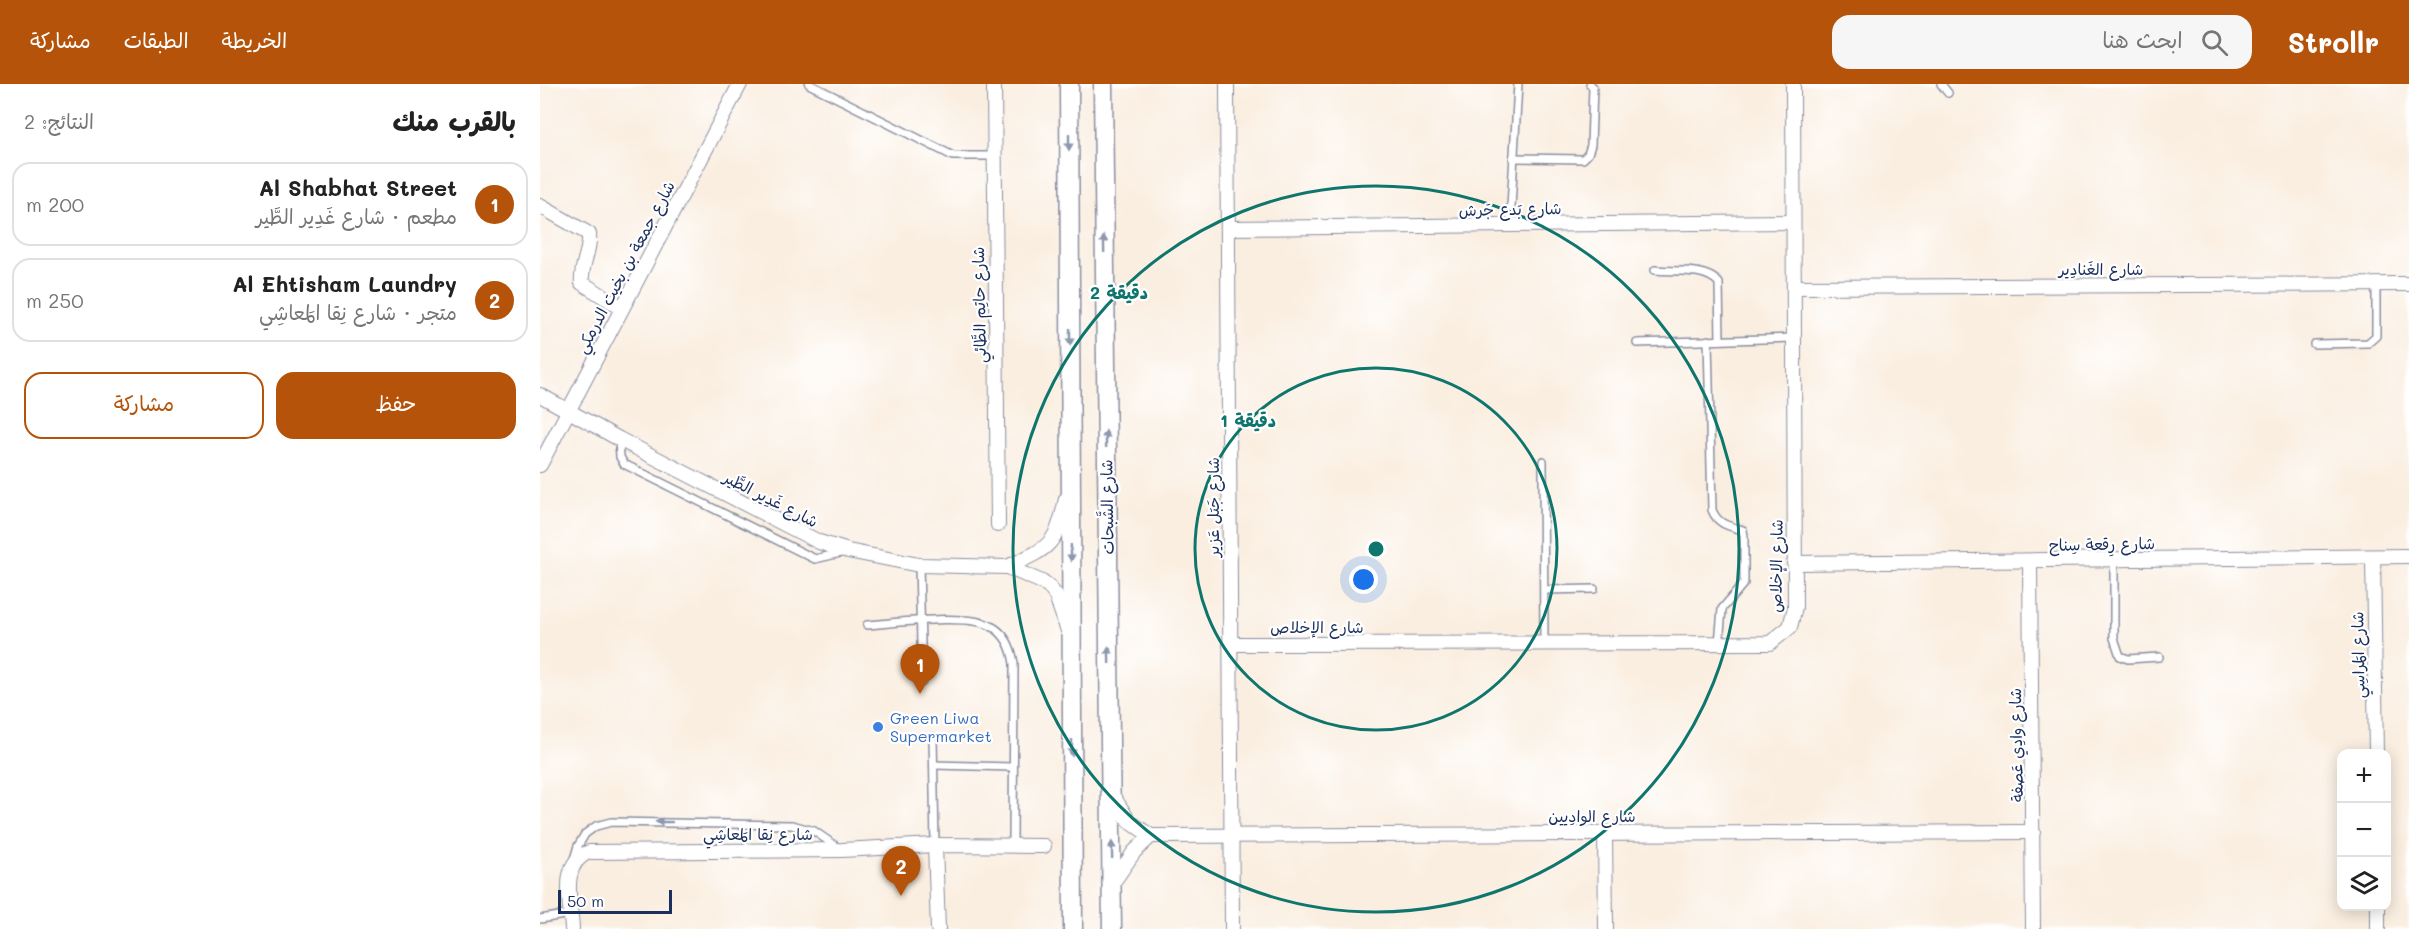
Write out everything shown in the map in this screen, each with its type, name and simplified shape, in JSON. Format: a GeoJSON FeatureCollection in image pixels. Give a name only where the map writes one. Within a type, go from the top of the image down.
{"type":"FeatureCollection","features":[{"type":"Feature","properties":{"kind":"street","name":"شارع جمعة بن بخيت الدرمكي"},"geometry":{"type":"LineString","coordinates":[[540,465],[740,84]]}},
{"type":"Feature","properties":{"kind":"street","name":"شارع حاتِم الطَّائي"},"geometry":{"type":"LineString","coordinates":[[994,84],[998,525]]}},
{"type":"Feature","properties":{"kind":"street"},"geometry":{"type":"LineString","coordinates":[[1069,84],[1073,929]]}},
{"type":"Feature","properties":{"kind":"street","name":"شارع الشَّبحات"},"geometry":{"type":"LineString","coordinates":[[1103,84],[1112,929]]}},
{"type":"Feature","properties":{"kind":"street","name":"شارع جَبَل عَزير"},"geometry":{"type":"LineString","coordinates":[[1227,84],[1232,929]]}},
{"type":"Feature","properties":{"kind":"street","name":"شارع الإخلاص"},"geometry":{"type":"LineString","coordinates":[[1230,644],[1770,643],[1791,627],[1795,607],[1793,84]]}},
{"type":"Feature","properties":{"kind":"street"},"geometry":{"type":"LineString","coordinates":[[540,206],[589,234],[590,243],[581,272],[582,283],[622,308]]}},
{"type":"Feature","properties":{"kind":"street","name":"شارع بَدع جَرش"},"geometry":{"type":"LineString","coordinates":[[1228,228],[1793,222]]}},
{"type":"Feature","properties":{"kind":"street","name":"شارع الغَنادِير"},"geometry":{"type":"LineString","coordinates":[[1794,286],[2409,284]]}},
{"type":"Feature","properties":{"kind":"street","name":"شارع غَدِير الطَّير"},"geometry":{"type":"LineString","coordinates":[[540,396],[819,542],[848,551],[919,565],[1007,567],[1042,582],[1056,596],[1072,641]]}},
{"type":"Feature","properties":{"kind":"street","name":"شارع غَدِير الطَّير"},"geometry":{"type":"LineString","coordinates":[[1007,567],[1039,553],[1054,538],[1061,521],[1070,481]]}},
{"type":"Feature","properties":{"kind":"street","name":"شارع رِقعة سِناح"},"geometry":{"type":"LineString","coordinates":[[1794,563],[2409,556]]}},
{"type":"Feature","properties":{"kind":"street","name":"شارع المَراسِي"},"geometry":{"type":"LineString","coordinates":[[2373,557],[2376,749]]}},
{"type":"Feature","properties":{"kind":"street","name":"شارع وادِي عَصفة"},"geometry":{"type":"LineString","coordinates":[[2030,562],[2033,929]]}},
{"type":"Feature","properties":{"kind":"street"},"geometry":{"type":"LineString","coordinates":[[1110,791],[1129,821],[1151,836],[1134,852],[1112,884]]}},
{"type":"Feature","properties":{"kind":"street"},"geometry":{"type":"LineString","coordinates":[[1605,832],[1606,929]]}},
{"type":"Feature","properties":{"kind":"street","name":"شارع الوادِيين"},"geometry":{"type":"LineString","coordinates":[[1151,836],[1605,832],[2033,832]]}},
{"type":"Feature","properties":{"kind":"street"},"geometry":{"type":"LineString","coordinates":[[935,844],[938,929]]}},
{"type":"Feature","properties":{"kind":"street","name":"شارع نِقا المَعاشِي"},"geometry":{"type":"LineString","coordinates":[[572,867],[579,858],[595,852],[842,850],[935,844],[1044,846]]}},
{"type":"Feature","properties":{"kind":"street"},"geometry":{"type":"LineString","coordinates":[[572,867],[570,879],[572,929]]}},
{"type":"Feature","properties":{"kind":"street"},"geometry":{"type":"LineString","coordinates":[[2378,911],[2378,929]]}},
{"type":"Feature","properties":{"kind":"lane"},"geometry":{"type":"LineString","coordinates":[[809,84],[953,156],[994,156]]}},
{"type":"Feature","properties":{"kind":"lane"},"geometry":{"type":"LineString","coordinates":[[1510,225],[1518,84]]}},
{"type":"Feature","properties":{"kind":"lane"},"geometry":{"type":"LineString","coordinates":[[1513,158],[1583,159],[1588,154],[1591,145],[1593,87],[1590,84]]}},
{"type":"Feature","properties":{"kind":"lane"},"geometry":{"type":"LineString","coordinates":[[1941,84],[1948,93]]}},
{"type":"Feature","properties":{"kind":"lane"},"geometry":{"type":"LineString","coordinates":[[1655,270],[1696,272],[1714,277],[1719,283],[1720,340]]}},
{"type":"Feature","properties":{"kind":"lane"},"geometry":{"type":"LineString","coordinates":[[2314,344],[2368,343],[2376,336],[2376,284]]}},
{"type":"Feature","properties":{"kind":"lane"},"geometry":{"type":"LineString","coordinates":[[1637,343],[1794,338]]}},
{"type":"Feature","properties":{"kind":"lane"},"geometry":{"type":"LineString","coordinates":[[1708,340],[1712,510],[1715,518],[1721,524],[1743,530],[1744,537],[1744,583],[1722,609],[1719,644]]}},
{"type":"Feature","properties":{"kind":"lane"},"geometry":{"type":"LineString","coordinates":[[619,439],[620,458],[624,464],[815,559],[848,551]]}},
{"type":"Feature","properties":{"kind":"lane"},"geometry":{"type":"LineString","coordinates":[[1543,461],[1544,644]]}},
{"type":"Feature","properties":{"kind":"lane"},"geometry":{"type":"LineString","coordinates":[[2114,560],[2114,638],[2120,656],[2128,659],[2159,657]]}},
{"type":"Feature","properties":{"kind":"lane"},"geometry":{"type":"LineString","coordinates":[[919,565],[922,682]]}},
{"type":"Feature","properties":{"kind":"lane"},"geometry":{"type":"LineString","coordinates":[[1544,590],[1594,589]]}},
{"type":"Feature","properties":{"kind":"lane"},"geometry":{"type":"LineString","coordinates":[[867,625],[920,621],[979,621],[1000,632],[1007,642],[1014,664],[1013,845]]}},
{"type":"Feature","properties":{"kind":"lane"},"geometry":{"type":"LineString","coordinates":[[933,737],[935,844]]}},
{"type":"Feature","properties":{"kind":"lane"},"geometry":{"type":"LineString","coordinates":[[934,765],[1013,767]]}},
{"type":"Feature","properties":{"kind":"lane"},"geometry":{"type":"LineString","coordinates":[[572,867],[578,846],[585,834],[596,826],[611,822],[792,825],[814,831],[842,850]]}},
{"type":"Feature","properties":{"kind":"lane"},"geometry":{"type":"LineString","coordinates":[[540,919],[571,914]]}},
{"type":"Feature","properties":{"kind":"place","name":"Al Shabhat Street"},"geometry":{"type":"Point","coordinates":[920,694]}},
{"type":"Feature","properties":{"kind":"place","name":"Green Liwa Supermarket"},"geometry":{"type":"Point","coordinates":[878,727]}},
{"type":"Feature","properties":{"kind":"place","name":"Al Ehtisham Laundry"},"geometry":{"type":"Point","coordinates":[901,896]}}]}
